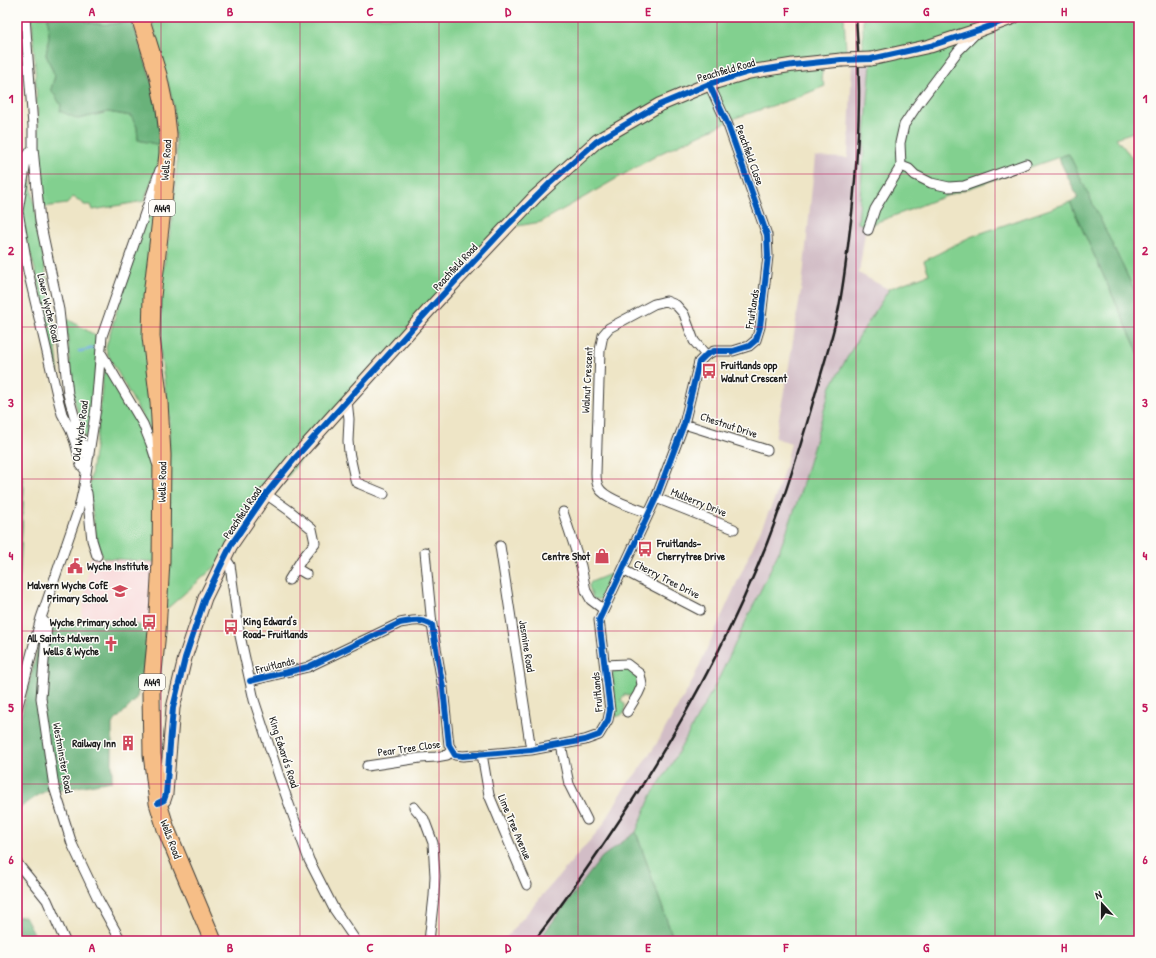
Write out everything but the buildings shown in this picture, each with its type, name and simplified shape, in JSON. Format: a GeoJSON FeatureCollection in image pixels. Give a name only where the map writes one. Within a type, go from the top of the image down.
{"type":"FeatureCollection","features":[{"type":"Feature","properties":{"kind":"highway","name":"Wells Road"},"geometry":{"type":"LineString","coordinates":[[140,17],[158,75],[168,134],[163,202],[152,296],[151,337],[159,402],[162,455],[161,561],[151,693],[152,754],[158,803],[166,829],[213,941]]}},
{"type":"Feature","properties":{"kind":"street","name":"Lower Wyche Road"},"geometry":{"type":"LineString","coordinates":[[25,17],[33,126],[33,148],[40,220],[59,310],[68,394],[84,451],[88,456]]}},
{"type":"Feature","properties":{"kind":"street","name":"Peachfield Road"},"geometry":{"type":"LineString","coordinates":[[158,803],[164,800],[166,794],[173,708],[185,658],[205,598],[232,545],[266,494],[296,456],[510,222],[545,188],[597,141],[659,105],[709,84],[749,72],[793,65],[871,58],[930,46],[1014,17]]}},
{"type":"Feature","properties":{"kind":"street","name":"Peachfield Road"},"geometry":{"type":"LineString","coordinates":[[901,166],[900,143],[904,125],[958,51],[978,30]]}},
{"type":"Feature","properties":{"kind":"street","name":"Peachfield Close"},"geometry":{"type":"LineString","coordinates":[[709,84],[728,125],[767,235]]}},
{"type":"Feature","properties":{"kind":"street","name":"Lower Wyche Road"},"geometry":{"type":"LineString","coordinates":[[33,148],[27,156],[19,200],[18,211],[22,237],[35,303],[60,408],[71,431],[81,464],[86,471]]}},
{"type":"Feature","properties":{"kind":"street","name":"Old Wyche Road"},"geometry":{"type":"LineString","coordinates":[[17,710],[41,618],[79,508],[84,486],[96,408],[102,336],[161,169],[167,157]]}},
{"type":"Feature","properties":{"kind":"street"},"geometry":{"type":"LineString","coordinates":[[868,230],[875,209],[901,166],[909,169],[915,175],[931,183],[949,187],[964,186],[1026,164]]}},
{"type":"Feature","properties":{"kind":"street","name":"Fruitlands"},"geometry":{"type":"LineString","coordinates":[[452,750],[455,755],[459,755],[531,750],[585,740],[599,735],[608,720],[610,710],[599,620],[656,498],[684,424],[699,362],[706,355],[714,351],[733,351],[749,346],[756,340],[760,327],[766,278],[768,256],[767,235]]}},
{"type":"Feature","properties":{"kind":"street","name":"Walnut Crescent"},"geometry":{"type":"LineString","coordinates":[[649,513],[622,503],[604,493],[596,483],[600,350],[603,335],[609,328],[638,312],[654,304],[666,301],[676,305],[684,314],[694,341],[706,355]]}},
{"type":"Feature","properties":{"kind":"street"},"geometry":{"type":"LineString","coordinates":[[101,353],[143,424],[162,479]]}},
{"type":"Feature","properties":{"kind":"street"},"geometry":{"type":"LineString","coordinates":[[347,400],[349,419],[348,446],[355,479],[360,484],[384,494]]}},
{"type":"Feature","properties":{"kind":"street","name":"Chestnut Drive"},"geometry":{"type":"LineString","coordinates":[[684,424],[767,450]]}},
{"type":"Feature","properties":{"kind":"street"},"geometry":{"type":"LineString","coordinates":[[84,486],[87,493],[92,540],[97,556]]}},
{"type":"Feature","properties":{"kind":"street"},"geometry":{"type":"LineString","coordinates":[[266,494],[312,529],[319,546],[302,559],[289,580]]}},
{"type":"Feature","properties":{"kind":"street","name":"Mulberry Drive"},"geometry":{"type":"LineString","coordinates":[[656,498],[734,529]]}},
{"type":"Feature","properties":{"kind":"street"},"geometry":{"type":"LineString","coordinates":[[563,512],[581,566],[586,591],[591,600],[604,608]]}},
{"type":"Feature","properties":{"kind":"street","name":"Jasmine Road"},"geometry":{"type":"LineString","coordinates":[[500,546],[531,750]]}},
{"type":"Feature","properties":{"kind":"street"},"geometry":{"type":"LineString","coordinates":[[425,552],[432,625],[443,688],[449,745],[452,750]]}},
{"type":"Feature","properties":{"kind":"street","name":"King Edward's Road"},"geometry":{"type":"LineString","coordinates":[[225,558],[230,565],[239,631],[254,700],[280,779],[309,860],[334,909],[356,941]]}},
{"type":"Feature","properties":{"kind":"street"},"geometry":{"type":"LineString","coordinates":[[296,568],[306,574]]}},
{"type":"Feature","properties":{"kind":"street","name":"Cherry Tree Drive"},"geometry":{"type":"LineString","coordinates":[[623,570],[700,610]]}},
{"type":"Feature","properties":{"kind":"street","name":"Westminster Road"},"geometry":{"type":"LineString","coordinates":[[41,618],[48,625],[41,698],[54,786],[72,844],[99,901],[121,941]]}},
{"type":"Feature","properties":{"kind":"street","name":"Fruitlands"},"geometry":{"type":"LineString","coordinates":[[250,681],[308,667],[400,623],[424,621],[432,625]]}},
{"type":"Feature","properties":{"kind":"street"},"geometry":{"type":"LineString","coordinates":[[605,665],[627,664],[640,674],[642,685],[638,694],[629,701],[627,712]]}},
{"type":"Feature","properties":{"kind":"street"},"geometry":{"type":"LineString","coordinates":[[561,745],[569,784],[587,820]]}},
{"type":"Feature","properties":{"kind":"street","name":"Pear Tree Close"},"geometry":{"type":"LineString","coordinates":[[367,766],[447,755],[452,750]]}},
{"type":"Feature","properties":{"kind":"street","name":"Lime Tree Avenue"},"geometry":{"type":"LineString","coordinates":[[482,754],[489,795],[527,885]]}},
{"type":"Feature","properties":{"kind":"street"},"geometry":{"type":"LineString","coordinates":[[414,807],[424,819],[433,843],[435,876],[429,941]]}},
{"type":"Feature","properties":{"kind":"street"},"geometry":{"type":"LineString","coordinates":[[17,864],[47,900],[65,941]]}},
{"type":"Feature","properties":{"kind":"shaded area"},"geometry":{"type":"Polygon","coordinates":[[[871,63],[858,223],[866,226],[859,273],[888,290],[860,335],[780,549],[718,680],[670,767],[651,796],[636,832],[550,941],[503,941],[603,825],[626,785],[654,748],[691,684],[775,498],[791,443],[775,438],[789,366],[803,277],[815,157],[848,158],[852,64],[871,63]]]}},
{"type":"Feature","properties":{"kind":"shaded area","name":"Malvern Wyche CofE Primary School"},"geometry":{"type":"Polygon","coordinates":[[[90,557],[156,562],[153,626],[81,621],[90,557]]]}},
{"type":"Feature","properties":{"kind":"green space"},"geometry":{"type":"Polygon","coordinates":[[[32,17],[48,17],[49,37],[46,55],[55,76],[51,89],[61,105],[78,119],[108,112],[131,116],[137,127],[138,140],[160,145],[162,154],[144,201],[93,210],[91,205],[84,205],[82,202],[73,197],[67,204],[43,207],[32,17]]]}},
{"type":"Feature","properties":{"kind":"green space"},"geometry":{"type":"Polygon","coordinates":[[[48,17],[81,17],[85,21],[98,24],[112,24],[132,20],[157,97],[160,145],[138,140],[137,127],[131,116],[108,112],[78,119],[60,111],[61,105],[51,89],[55,76],[46,55],[49,37],[48,17]]]}},
{"type":"Feature","properties":{"kind":"green space"},"geometry":{"type":"Polygon","coordinates":[[[81,17],[131,17],[132,20],[112,24],[98,24],[85,21],[81,17]]]}},
{"type":"Feature","properties":{"kind":"green space"},"geometry":{"type":"Polygon","coordinates":[[[151,17],[844,17],[846,50],[840,64],[823,68],[821,78],[825,86],[793,99],[738,117],[661,153],[541,222],[505,228],[347,400],[225,558],[162,613],[169,533],[169,417],[158,334],[162,275],[172,221],[177,163],[173,104],[151,17]]]}},
{"type":"Feature","properties":{"kind":"green space"},"geometry":{"type":"Polygon","coordinates":[[[863,17],[1139,17],[1139,130],[1116,138],[1139,166],[1139,300],[1068,154],[932,201],[866,226],[858,223],[871,63],[863,48],[863,17]]]}},
{"type":"Feature","properties":{"kind":"green space"},"geometry":{"type":"Polygon","coordinates":[[[24,153],[18,183],[17,154],[24,153]]]}},
{"type":"Feature","properties":{"kind":"green space"},"geometry":{"type":"Polygon","coordinates":[[[1069,154],[1139,300],[1139,354],[1070,202],[1078,198],[1058,157],[1069,154]]]}},
{"type":"Feature","properties":{"kind":"green space"},"geometry":{"type":"Polygon","coordinates":[[[30,178],[53,315],[59,378],[36,273],[18,211],[30,178]]]}},
{"type":"Feature","properties":{"kind":"green space"},"geometry":{"type":"Polygon","coordinates":[[[150,199],[154,213],[159,458],[147,425],[107,353],[106,347],[150,199]]]}},
{"type":"Feature","properties":{"kind":"green space"},"geometry":{"type":"Polygon","coordinates":[[[1070,202],[1139,354],[1139,941],[674,941],[636,832],[651,796],[670,767],[718,680],[780,549],[798,500],[831,386],[888,289],[929,274],[924,261],[970,237],[1070,202]]]}},
{"type":"Feature","properties":{"kind":"green space"},"geometry":{"type":"Polygon","coordinates":[[[66,318],[98,337],[97,374],[87,443],[75,403],[71,381],[66,318]]]}},
{"type":"Feature","properties":{"kind":"green space"},"geometry":{"type":"Polygon","coordinates":[[[104,367],[141,425],[158,477],[156,562],[103,558],[97,543],[89,491],[104,367]]]}},
{"type":"Feature","properties":{"kind":"green space"},"geometry":{"type":"Polygon","coordinates":[[[17,452],[24,488],[17,615],[17,452]]]}},
{"type":"Feature","properties":{"kind":"green space"},"geometry":{"type":"Polygon","coordinates":[[[613,573],[609,581],[610,588],[606,596],[602,599],[593,599],[589,586],[591,582],[613,573]]]}},
{"type":"Feature","properties":{"kind":"green space"},"geometry":{"type":"Polygon","coordinates":[[[81,621],[153,626],[149,655],[136,700],[112,724],[112,781],[60,790],[53,787],[17,810],[17,732],[42,631],[55,622],[81,621]]]}},
{"type":"Feature","properties":{"kind":"green space"},"geometry":{"type":"Polygon","coordinates":[[[620,668],[627,668],[640,680],[634,695],[631,696],[625,694],[621,700],[625,705],[624,714],[616,717],[611,675],[614,671],[620,668]]]}},
{"type":"Feature","properties":{"kind":"green space"},"geometry":{"type":"Polygon","coordinates":[[[636,832],[674,941],[538,941],[602,857],[636,832]]]}},
{"type":"Feature","properties":{"kind":"green space"},"geometry":{"type":"Polygon","coordinates":[[[25,916],[38,941],[17,941],[17,917],[25,916]]]}},
{"type":"Feature","properties":{"kind":"waterway"},"geometry":{"type":"LineString","coordinates":[[79,351],[94,348]]}},
{"type":"Feature","properties":{"kind":"railway"},"geometry":{"type":"LineString","coordinates":[[534,941],[581,878],[653,768],[674,732],[734,620],[751,582],[781,506],[799,451],[831,340],[843,284],[852,213],[858,138],[859,73],[856,17]]}},
{"type":"Feature","properties":{"kind":"cycle path"},"geometry":{"type":"LineString","coordinates":[[158,803],[164,800],[166,794],[173,708],[185,658],[205,598],[231,545],[266,494],[296,457],[436,302],[505,228],[549,184],[597,141],[659,105],[709,84],[749,72],[793,65],[841,60],[871,59],[930,46],[1014,17]]}},
{"type":"Feature","properties":{"kind":"cycle path"},"geometry":{"type":"LineString","coordinates":[[250,681],[308,667],[400,623],[424,621],[432,625],[443,688],[449,745],[455,755],[463,756],[531,750],[585,740],[599,735],[608,720],[610,710],[599,620],[656,498],[684,424],[699,362],[706,355],[714,351],[733,351],[749,346],[756,340],[760,327],[768,256],[767,235],[728,125],[709,84]]}},
{"type":"Feature","properties":{"kind":"place","name":"Fruitlands opp Walnut Crescent"},"geometry":{"type":"Point","coordinates":[709,371]}},
{"type":"Feature","properties":{"kind":"place","name":"Fruitlands- Cherrytree Drive"},"geometry":{"type":"Point","coordinates":[645,549]}},
{"type":"Feature","properties":{"kind":"place","name":"Centre Shot"},"geometry":{"type":"Point","coordinates":[602,556]}},
{"type":"Feature","properties":{"kind":"place","name":"Wyche Institute"},"geometry":{"type":"Point","coordinates":[75,566]}},
{"type":"Feature","properties":{"kind":"place","name":"Malvern Wyche CofE Primary School"},"geometry":{"type":"Point","coordinates":[120,591]}},
{"type":"Feature","properties":{"kind":"place","name":"Wyche Primary school"},"geometry":{"type":"Point","coordinates":[149,622]}},
{"type":"Feature","properties":{"kind":"place","name":"King Edward's Road- Fruitlands"},"geometry":{"type":"Point","coordinates":[231,627]}},
{"type":"Feature","properties":{"kind":"place","name":"All Saints Malvern Wells & Wyche"},"geometry":{"type":"Point","coordinates":[111,644]}},
{"type":"Feature","properties":{"kind":"place","name":"Railway Inn"},"geometry":{"type":"Point","coordinates":[128,743]}}]}
